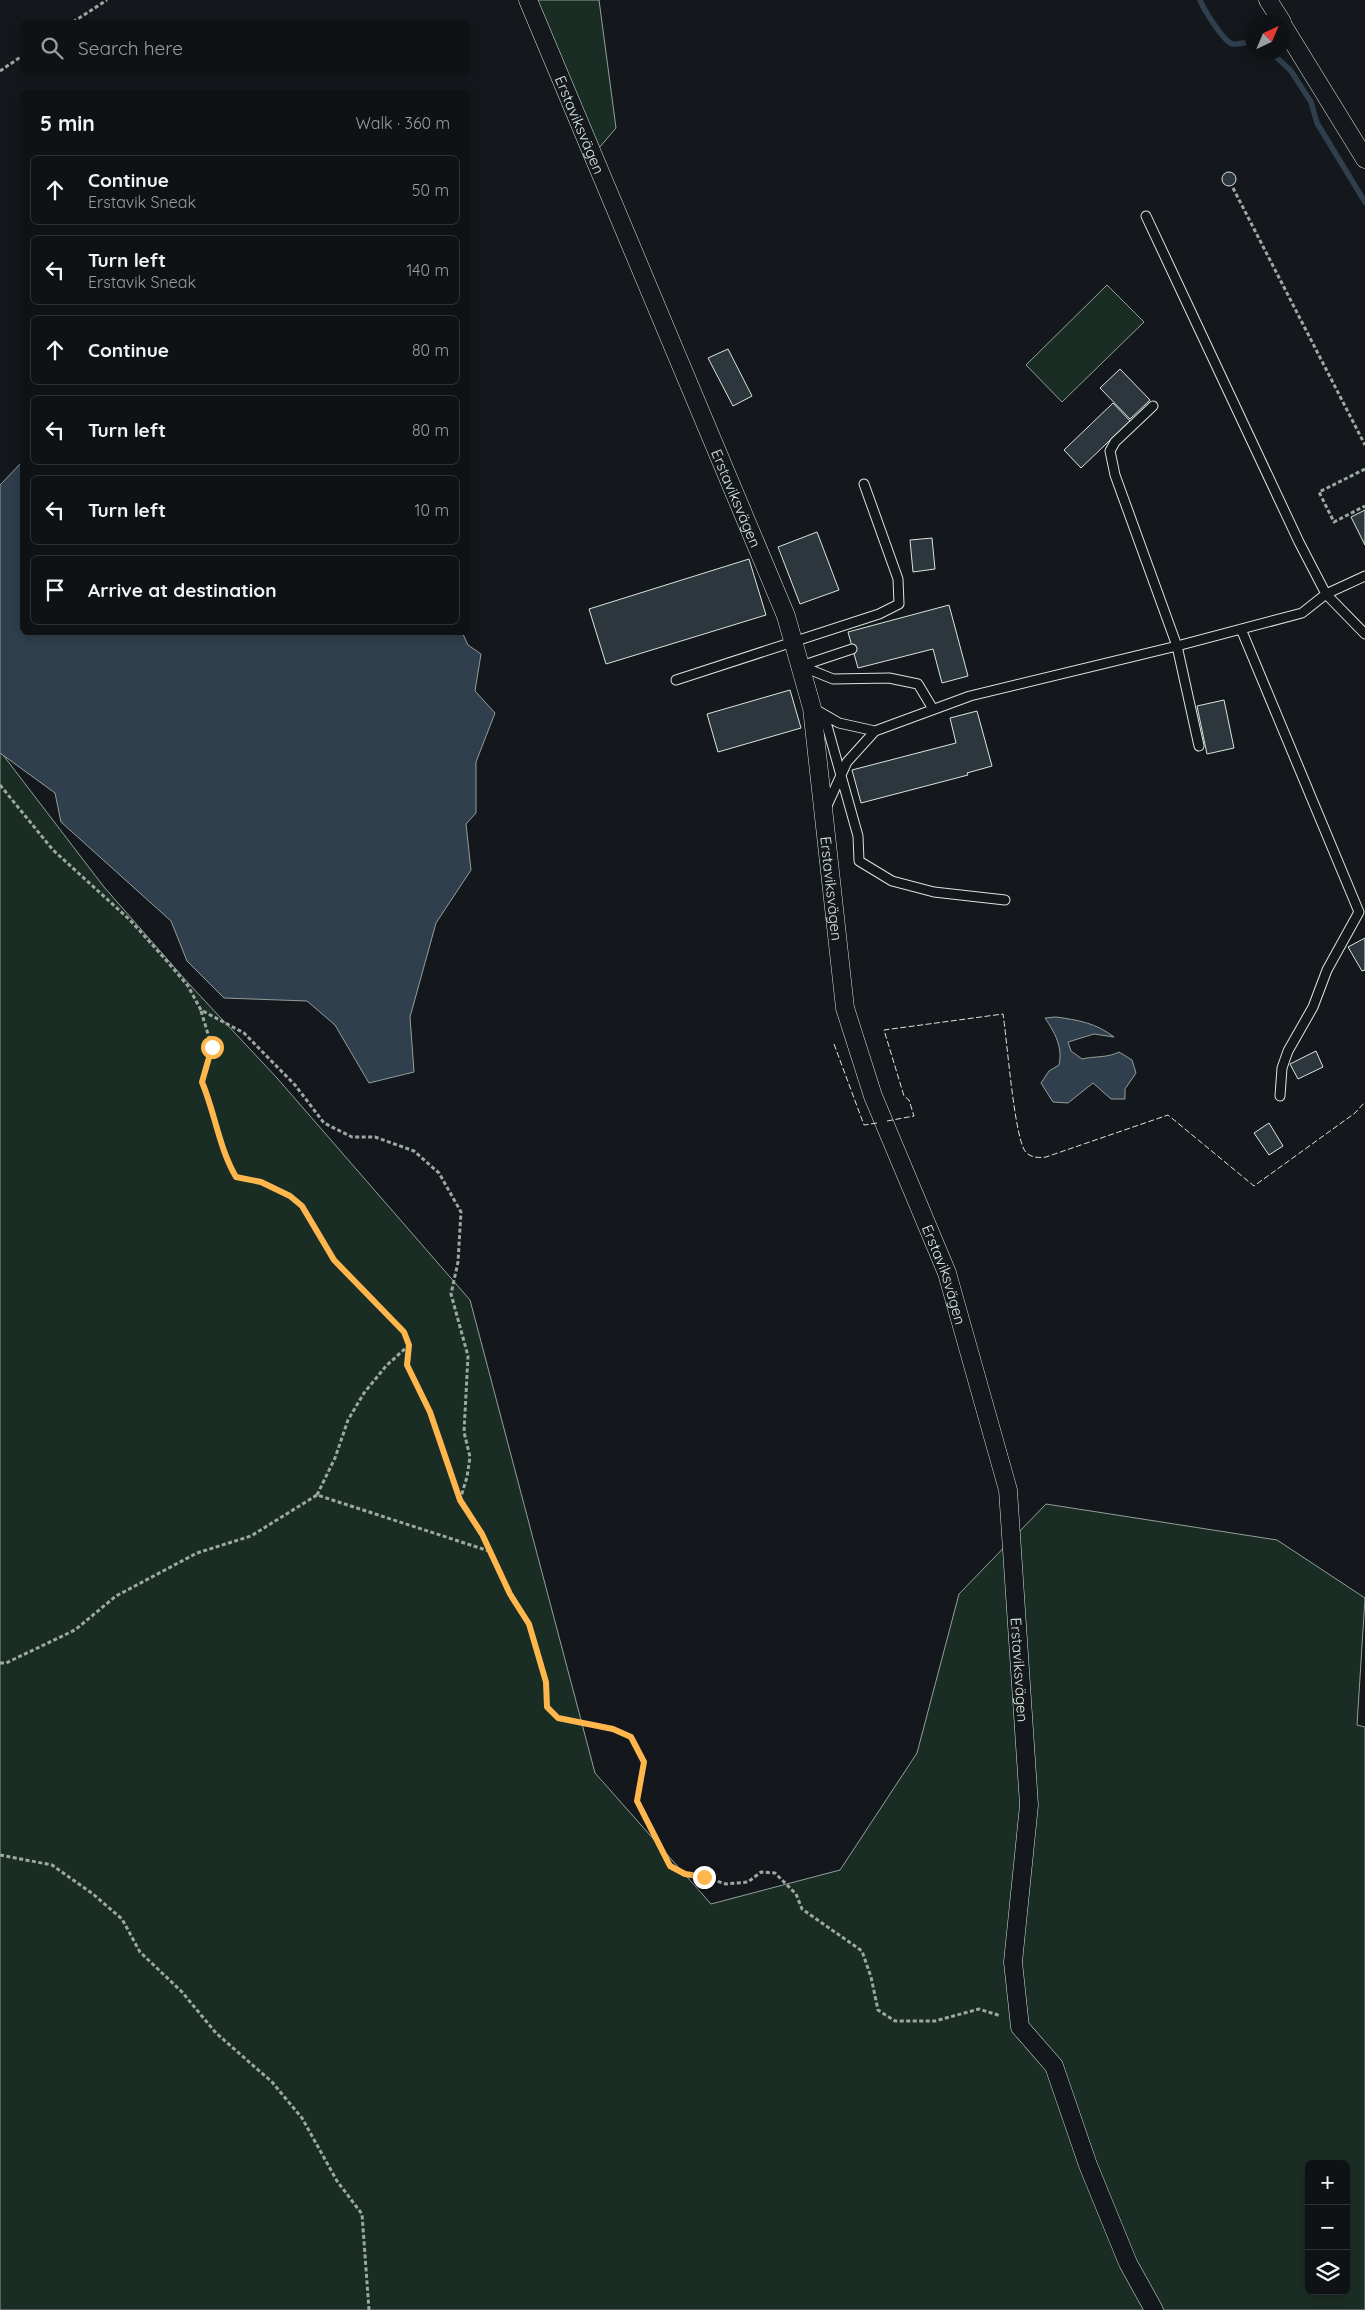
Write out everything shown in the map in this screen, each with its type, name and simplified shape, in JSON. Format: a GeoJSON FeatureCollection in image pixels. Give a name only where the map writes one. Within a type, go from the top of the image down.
{"type":"FeatureCollection","features":[{"type":"Feature","properties":{"kind":"street","name":"Erstaviksvägen"},"geometry":{"type":"LineString","coordinates":[[528,0],[786,616],[801,666],[818,711],[824,814],[846,1008],[872,1096],[947,1273],[1008,1490],[1029,1805],[1013,1962],[1020,2027]]}},
{"type":"Feature","properties":{"kind":"street"},"geometry":{"type":"LineString","coordinates":[[1268,0],[1277,15]]}},
{"type":"Feature","properties":{"kind":"street"},"geometry":{"type":"LineString","coordinates":[[1290,36],[1365,159]]}},
{"type":"Feature","properties":{"kind":"street"},"geometry":{"type":"LineString","coordinates":[[1020,2027],[1054,2066],[1088,2165],[1128,2263],[1154,2310]]}},
{"type":"Feature","properties":{"kind":"lane"},"geometry":{"type":"LineString","coordinates":[[1146,216],[1299,542],[1326,594],[1365,634]]}},
{"type":"Feature","properties":{"kind":"lane"},"geometry":{"type":"LineString","coordinates":[[1153,406],[1116,442],[1110,451],[1115,475],[1177,646],[1199,746]]}},
{"type":"Feature","properties":{"kind":"lane"},"geometry":{"type":"LineString","coordinates":[[676,680],[793,640],[879,614],[899,604],[898,579],[864,484]]}},
{"type":"Feature","properties":{"kind":"lane"},"geometry":{"type":"LineString","coordinates":[[824,814],[841,771],[875,731],[970,696],[1177,646],[1302,613],[1326,594],[1365,576]]}},
{"type":"Feature","properties":{"kind":"lane"},"geometry":{"type":"LineString","coordinates":[[1241,629],[1362,911],[1327,970],[1313,1007],[1288,1051],[1282,1068],[1280,1096]]}},
{"type":"Feature","properties":{"kind":"lane"},"geometry":{"type":"LineString","coordinates":[[801,666],[852,649]]}},
{"type":"Feature","properties":{"kind":"lane"},"geometry":{"type":"LineString","coordinates":[[801,666],[833,679],[889,678],[918,684],[933,709]]}},
{"type":"Feature","properties":{"kind":"lane"},"geometry":{"type":"LineString","coordinates":[[818,711],[839,723],[875,731]]}},
{"type":"Feature","properties":{"kind":"lane"},"geometry":{"type":"LineString","coordinates":[[818,711],[841,771],[858,836],[859,861],[892,881],[934,892],[1005,900]]}},
{"type":"Feature","properties":{"kind":"path"},"geometry":{"type":"LineString","coordinates":[[76,20],[107,0]]}},
{"type":"Feature","properties":{"kind":"path"},"geometry":{"type":"LineString","coordinates":[[0,71],[20,57]]}},
{"type":"Feature","properties":{"kind":"path"},"geometry":{"type":"LineString","coordinates":[[1233,188],[1365,445]]}},
{"type":"Feature","properties":{"kind":"path"},"geometry":{"type":"LineString","coordinates":[[1365,469],[1319,492],[1334,522],[1365,506]]}},
{"type":"Feature","properties":{"kind":"path"},"geometry":{"type":"LineString","coordinates":[[0,785],[54,850],[130,920],[188,986],[201,1010],[212,1047],[202,1082],[212,1106],[225,1158],[236,1177],[261,1182],[290,1196],[302,1206],[334,1260],[404,1332],[409,1345],[407,1365],[430,1412],[460,1500],[482,1534],[510,1594],[529,1624],[546,1682],[547,1707],[558,1718],[613,1729],[631,1737],[644,1762],[637,1801],[670,1866],[685,1874],[704,1877],[726,1884],[748,1882],[761,1872],[775,1873],[796,1894],[802,1909],[862,1951],[871,1976],[878,2010],[895,2021],[935,2020],[979,2009],[1002,2016],[1020,2027]]}},
{"type":"Feature","properties":{"kind":"path"},"geometry":{"type":"LineString","coordinates":[[201,1010],[244,1033],[295,1086],[324,1123],[352,1137],[375,1137],[414,1150],[439,1173],[462,1212],[458,1262],[451,1294],[468,1356],[464,1432],[470,1457],[468,1477],[460,1500]]}},
{"type":"Feature","properties":{"kind":"path"},"geometry":{"type":"LineString","coordinates":[[0,1663],[6,1663],[75,1630],[116,1596],[197,1553],[251,1536],[317,1495],[335,1458],[348,1420],[364,1393],[386,1366],[409,1345]]}},
{"type":"Feature","properties":{"kind":"path"},"geometry":{"type":"LineString","coordinates":[[317,1495],[489,1551]]}},
{"type":"Feature","properties":{"kind":"path"},"geometry":{"type":"LineString","coordinates":[[0,1856],[52,1865],[93,1894],[122,1919],[140,1952],[182,1992],[216,2033],[272,2082],[302,2118],[337,2181],[362,2214],[370,2310]]}},
{"type":"Feature","properties":{"kind":"green space"},"geometry":{"type":"Polygon","coordinates":[[[537,0],[599,0],[616,128],[599,148],[537,0]]]}},
{"type":"Feature","properties":{"kind":"green space"},"geometry":{"type":"Polygon","coordinates":[[[1107,285],[1144,322],[1062,402],[1026,365],[1107,285]]]}},
{"type":"Feature","properties":{"kind":"green space"},"geometry":{"type":"Polygon","coordinates":[[[0,751],[104,887],[190,985],[277,1078],[470,1300],[595,1773],[711,1904],[840,1870],[917,1753],[959,1594],[1046,1504],[1277,1540],[1365,1598],[1357,1725],[1365,1727],[1365,2310],[0,2310],[0,751]]]}},
{"type":"Feature","properties":{"kind":"water"},"geometry":{"type":"Polygon","coordinates":[[[20,464],[20,635],[463,635],[468,645],[481,654],[475,691],[495,713],[476,762],[476,813],[466,824],[471,870],[436,923],[410,1017],[414,1072],[369,1083],[335,1025],[307,1001],[224,998],[187,961],[171,921],[61,822],[55,793],[0,753],[0,485],[20,464]]]}},
{"type":"Feature","properties":{"kind":"water"},"geometry":{"type":"Polygon","coordinates":[[[1056,1017],[1086,1023],[1100,1028],[1114,1037],[1094,1034],[1068,1042],[1071,1051],[1082,1059],[1119,1052],[1132,1060],[1136,1073],[1125,1089],[1125,1099],[1111,1099],[1093,1083],[1068,1103],[1053,1102],[1041,1083],[1049,1071],[1059,1065],[1059,1046],[1045,1018],[1056,1017]]]}},
{"type":"Feature","properties":{"kind":"building"},"geometry":{"type":"Polygon","coordinates":[[[1226,172],[1232,172],[1236,179],[1232,186],[1226,186],[1222,182],[1222,176],[1226,172]]]}},
{"type":"Feature","properties":{"kind":"building"},"geometry":{"type":"Polygon","coordinates":[[[728,349],[752,396],[733,406],[708,358],[728,349]]]}},
{"type":"Feature","properties":{"kind":"building"},"geometry":{"type":"Polygon","coordinates":[[[1120,369],[1150,400],[1130,419],[1100,388],[1120,369]]]}},
{"type":"Feature","properties":{"kind":"building"},"geometry":{"type":"Polygon","coordinates":[[[1113,403],[1130,421],[1081,468],[1064,450],[1113,403]]]}},
{"type":"Feature","properties":{"kind":"building"},"geometry":{"type":"Polygon","coordinates":[[[1365,510],[1365,545],[1351,517],[1365,510]]]}},
{"type":"Feature","properties":{"kind":"building"},"geometry":{"type":"Polygon","coordinates":[[[817,532],[839,590],[800,604],[778,547],[817,532]]]}},
{"type":"Feature","properties":{"kind":"building"},"geometry":{"type":"Polygon","coordinates":[[[932,538],[935,569],[913,572],[910,540],[932,538]]]}},
{"type":"Feature","properties":{"kind":"building"},"geometry":{"type":"Polygon","coordinates":[[[749,559],[766,615],[606,664],[589,609],[749,559]]]}},
{"type":"Feature","properties":{"kind":"building"},"geometry":{"type":"Polygon","coordinates":[[[949,605],[968,676],[942,683],[933,649],[858,668],[848,632],[949,605]]]}},
{"type":"Feature","properties":{"kind":"building"},"geometry":{"type":"Polygon","coordinates":[[[790,690],[801,728],[718,752],[707,714],[790,690]]]}},
{"type":"Feature","properties":{"kind":"building"},"geometry":{"type":"Polygon","coordinates":[[[1224,700],[1234,748],[1207,754],[1197,706],[1224,700]]]}},
{"type":"Feature","properties":{"kind":"building"},"geometry":{"type":"Polygon","coordinates":[[[977,711],[992,766],[967,773],[968,775],[861,803],[852,770],[956,743],[950,718],[977,711]]]}},
{"type":"Feature","properties":{"kind":"building"},"geometry":{"type":"Polygon","coordinates":[[[1365,938],[1365,970],[1362,971],[1348,947],[1365,938]]]}},
{"type":"Feature","properties":{"kind":"building"},"geometry":{"type":"Polygon","coordinates":[[[1316,1051],[1323,1067],[1298,1079],[1290,1064],[1316,1051]]]}},
{"type":"Feature","properties":{"kind":"building"},"geometry":{"type":"Polygon","coordinates":[[[1269,1123],[1283,1146],[1269,1155],[1254,1133],[1269,1123]]]}},
{"type":"Feature","properties":{"kind":"waterway"},"geometry":{"type":"LineString","coordinates":[[1200,0],[1214,25],[1224,38],[1233,44],[1245,42]]}},
{"type":"Feature","properties":{"kind":"waterway"},"geometry":{"type":"LineString","coordinates":[[1279,60],[1291,71],[1311,102],[1317,123],[1365,202]]}},
{"type":"Feature","properties":{"kind":"fence"},"geometry":{"type":"LineString","coordinates":[[887,1121],[914,1116],[909,1100],[904,1096],[884,1030],[1003,1014],[1017,1126],[1025,1151],[1035,1157],[1046,1157],[1168,1115],[1254,1186],[1355,1113],[1365,1102]]}},
{"type":"Feature","properties":{"kind":"fence"},"geometry":{"type":"LineString","coordinates":[[834,1044],[864,1125],[877,1123]]}},
{"type":"Feature","properties":{"kind":"route"},"geometry":{"type":"LineString","coordinates":[[212,1047],[202,1082],[212,1106],[225,1158],[236,1177],[261,1182],[290,1196],[302,1206],[334,1260],[404,1332],[409,1345],[407,1365],[430,1412],[460,1500],[482,1534],[510,1594],[529,1624],[546,1682],[547,1707],[558,1718],[613,1729],[631,1737],[644,1762],[637,1801],[670,1866],[685,1874],[704,1877]]}}]}
